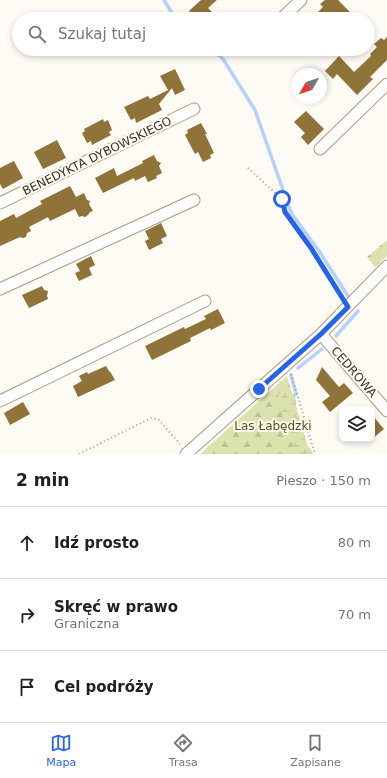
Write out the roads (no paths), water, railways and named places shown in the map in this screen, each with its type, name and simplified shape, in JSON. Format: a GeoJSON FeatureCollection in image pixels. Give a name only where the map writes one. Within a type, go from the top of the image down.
{"type":"FeatureCollection","features":[{"type":"Feature","properties":{"kind":"street"},"geometry":{"type":"LineString","coordinates":[[288,12],[300,0]]}},
{"type":"Feature","properties":{"kind":"street"},"geometry":{"type":"LineString","coordinates":[[320,149],[387,84]]}},
{"type":"Feature","properties":{"kind":"street","name":"BENEDYKTA DYBOWSKIEGO"},"geometry":{"type":"LineString","coordinates":[[0,203],[194,109]]}},
{"type":"Feature","properties":{"kind":"street"},"geometry":{"type":"LineString","coordinates":[[0,290],[194,200]]}},
{"type":"Feature","properties":{"kind":"street"},"geometry":{"type":"LineString","coordinates":[[187,453],[321,334],[387,266]]}},
{"type":"Feature","properties":{"kind":"street"},"geometry":{"type":"LineString","coordinates":[[0,402],[205,301]]}},
{"type":"Feature","properties":{"kind":"street","name":"CEDROWA"},"geometry":{"type":"LineString","coordinates":[[321,334],[387,411]]}},
{"type":"Feature","properties":{"kind":"waterway"},"geometry":{"type":"LineString","coordinates":[[164,0],[171,12]]}},
{"type":"Feature","properties":{"kind":"waterway"},"geometry":{"type":"LineString","coordinates":[[220,56],[255,110],[292,214],[319,251],[348,296]]}},
{"type":"Feature","properties":{"kind":"waterway"},"geometry":{"type":"LineString","coordinates":[[336,336],[358,311]]}},
{"type":"Feature","properties":{"kind":"waterway"},"geometry":{"type":"LineString","coordinates":[[298,368],[322,349]]}},
{"type":"Feature","properties":{"kind":"waterway"},"geometry":{"type":"LineString","coordinates":[[291,375],[295,395]]}},
{"type":"Feature","properties":{"kind":"park label","name":"Las Łabędzki"},"geometry":{"type":"Point","coordinates":[273,426]}}]}
